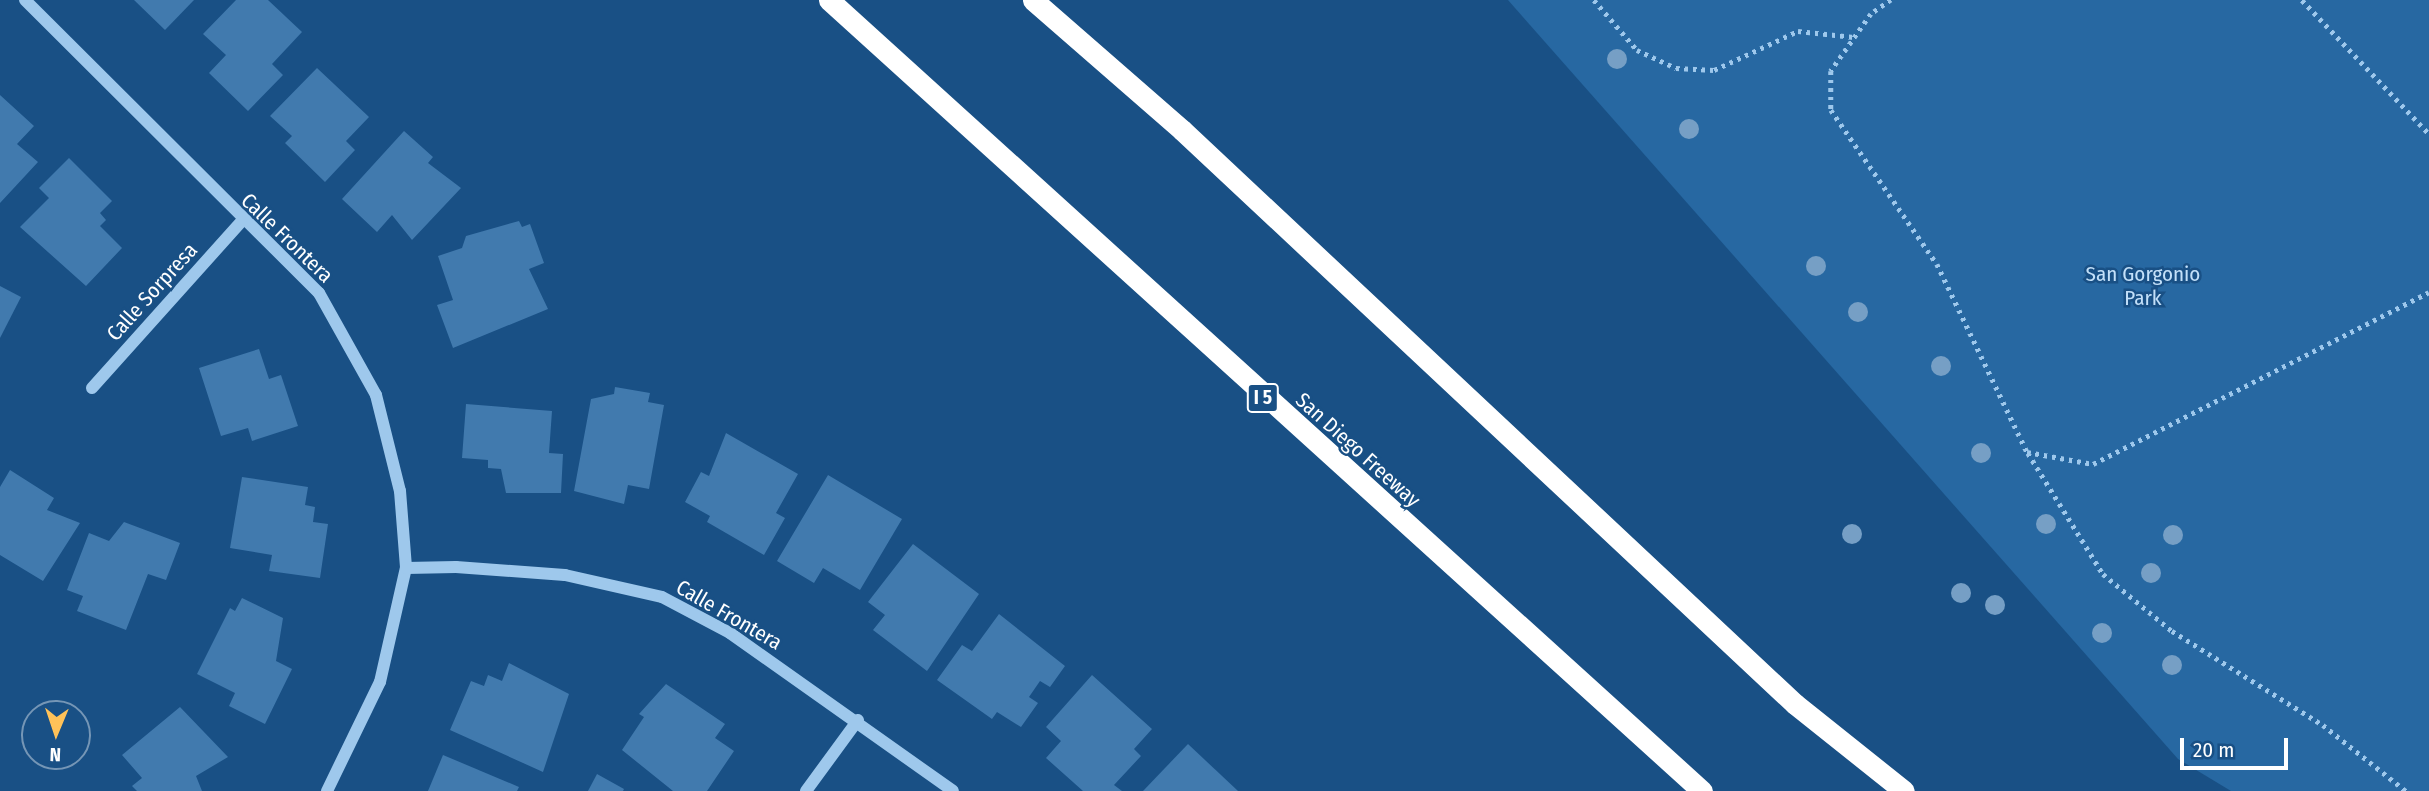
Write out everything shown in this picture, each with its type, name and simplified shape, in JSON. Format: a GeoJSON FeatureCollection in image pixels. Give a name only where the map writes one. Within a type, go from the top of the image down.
{"type":"FeatureCollection","features":[{"type":"Feature","properties":{"kind":"highway","name":"San Diego Freeway"},"geometry":{"type":"LineString","coordinates":[[829,0],[1702,791]]}},
{"type":"Feature","properties":{"kind":"highway"},"geometry":{"type":"LineString","coordinates":[[1033,0],[1182,130],[1794,704],[1904,791]]}},
{"type":"Feature","properties":{"kind":"street","name":"Calle Frontera"},"geometry":{"type":"LineString","coordinates":[[25,0],[242,222],[319,293],[376,395],[400,491],[406,568],[380,682],[327,791]]}},
{"type":"Feature","properties":{"kind":"street","name":"Calle Sorpresa"},"geometry":{"type":"LineString","coordinates":[[92,388],[242,222]]}},
{"type":"Feature","properties":{"kind":"street","name":"Calle Frontera"},"geometry":{"type":"LineString","coordinates":[[406,568],[565,575],[662,597],[730,634],[858,720],[953,791]]}},
{"type":"Feature","properties":{"kind":"street"},"geometry":{"type":"LineString","coordinates":[[806,791],[858,720]]}},
{"type":"Feature","properties":{"kind":"path"},"geometry":{"type":"LineString","coordinates":[[1594,0],[1637,50],[1676,68],[1714,70],[1798,31],[1854,37]]}},
{"type":"Feature","properties":{"kind":"path"},"geometry":{"type":"LineString","coordinates":[[1891,0],[1854,37],[1831,71],[1831,110],[1937,264],[2027,452],[2103,574],[2172,631],[2323,725],[2406,791]]}},
{"type":"Feature","properties":{"kind":"path"},"geometry":{"type":"LineString","coordinates":[[2302,0],[2429,135]]}},
{"type":"Feature","properties":{"kind":"path"},"geometry":{"type":"LineString","coordinates":[[2027,452],[2093,464],[2429,292]]}},
{"type":"Feature","properties":{"kind":"green space","name":"San Gorgonio Park"},"geometry":{"type":"Polygon","coordinates":[[[1508,0],[2429,0],[2429,791],[2231,791],[2178,759],[1508,0]]]}},
{"type":"Feature","properties":{"kind":"building"},"geometry":{"type":"Polygon","coordinates":[[[134,0],[194,0],[165,30],[134,0]]]}},
{"type":"Feature","properties":{"kind":"building"},"geometry":{"type":"Polygon","coordinates":[[[236,0],[268,0],[302,32],[272,64],[283,75],[248,111],[209,73],[226,55],[203,34],[236,0]]]}},
{"type":"Feature","properties":{"kind":"building"},"geometry":{"type":"Polygon","coordinates":[[[317,68],[369,117],[346,141],[355,150],[325,182],[285,143],[292,136],[270,116],[317,68]]]}},
{"type":"Feature","properties":{"kind":"building"},"geometry":{"type":"Polygon","coordinates":[[[0,95],[34,126],[17,144],[38,162],[0,203],[0,95]]]}},
{"type":"Feature","properties":{"kind":"building"},"geometry":{"type":"Polygon","coordinates":[[[404,131],[433,157],[428,163],[461,188],[412,240],[392,215],[377,232],[342,199],[404,131]]]}},
{"type":"Feature","properties":{"kind":"building"},"geometry":{"type":"Polygon","coordinates":[[[69,158],[112,201],[100,213],[106,220],[100,226],[122,248],[86,286],[20,227],[49,198],[39,188],[69,158]]]}},
{"type":"Feature","properties":{"kind":"building"},"geometry":{"type":"Polygon","coordinates":[[[519,221],[522,227],[530,224],[544,263],[529,269],[548,309],[453,348],[437,305],[453,300],[438,256],[462,248],[466,236],[519,221]]]}},
{"type":"Feature","properties":{"kind":"building"},"geometry":{"type":"Polygon","coordinates":[[[0,286],[21,297],[0,338],[0,286]]]}},
{"type":"Feature","properties":{"kind":"building"},"geometry":{"type":"Polygon","coordinates":[[[259,349],[269,379],[281,375],[298,426],[252,441],[248,428],[221,436],[199,368],[259,349]]]}},
{"type":"Feature","properties":{"kind":"building"},"geometry":{"type":"Polygon","coordinates":[[[615,387],[650,393],[648,402],[664,405],[649,489],[628,485],[624,504],[574,491],[591,399],[614,394],[615,387]]]}},
{"type":"Feature","properties":{"kind":"building"},"geometry":{"type":"Polygon","coordinates":[[[466,404],[552,411],[549,453],[563,454],[561,493],[506,493],[501,469],[488,468],[488,460],[462,458],[466,404]]]}},
{"type":"Feature","properties":{"kind":"building"},"geometry":{"type":"Polygon","coordinates":[[[726,433],[798,474],[776,513],[785,518],[764,555],[707,522],[710,516],[685,502],[701,472],[709,476],[726,433]]]}},
{"type":"Feature","properties":{"kind":"building"},"geometry":{"type":"Polygon","coordinates":[[[10,470],[54,498],[47,510],[80,523],[43,581],[0,555],[0,487],[10,470]]]}},
{"type":"Feature","properties":{"kind":"building"},"geometry":{"type":"Polygon","coordinates":[[[828,475],[902,519],[860,590],[823,568],[814,583],[777,561],[828,475]]]}},
{"type":"Feature","properties":{"kind":"building"},"geometry":{"type":"Polygon","coordinates":[[[242,477],[308,487],[305,505],[315,507],[313,522],[328,524],[320,578],[269,571],[272,555],[230,548],[242,477]]]}},
{"type":"Feature","properties":{"kind":"building"},"geometry":{"type":"Polygon","coordinates":[[[124,522],[180,543],[166,580],[148,574],[126,630],[77,611],[83,596],[67,590],[89,533],[109,541],[124,522]]]}},
{"type":"Feature","properties":{"kind":"building"},"geometry":{"type":"Polygon","coordinates":[[[913,544],[979,594],[927,671],[873,630],[885,615],[868,602],[913,544]]]}},
{"type":"Feature","properties":{"kind":"building"},"geometry":{"type":"Polygon","coordinates":[[[242,598],[283,618],[276,661],[292,669],[265,724],[229,706],[235,693],[197,674],[230,608],[235,611],[242,598]]]}},
{"type":"Feature","properties":{"kind":"building"},"geometry":{"type":"Polygon","coordinates":[[[999,614],[1065,666],[1050,687],[1040,681],[1029,697],[1038,703],[1021,727],[997,712],[992,719],[937,680],[962,645],[972,651],[999,614]]]}},
{"type":"Feature","properties":{"kind":"building"},"geometry":{"type":"Polygon","coordinates":[[[509,663],[569,694],[543,772],[450,730],[471,681],[484,686],[488,675],[502,681],[509,663]]]}},
{"type":"Feature","properties":{"kind":"building"},"geometry":{"type":"Polygon","coordinates":[[[1092,675],[1152,729],[1134,749],[1141,756],[1114,785],[1122,791],[1083,791],[1046,758],[1061,741],[1046,727],[1092,675]]]}},
{"type":"Feature","properties":{"kind":"building"},"geometry":{"type":"Polygon","coordinates":[[[666,684],[725,724],[715,738],[734,751],[707,791],[673,791],[622,750],[644,717],[639,714],[666,684]]]}},
{"type":"Feature","properties":{"kind":"building"},"geometry":{"type":"Polygon","coordinates":[[[180,707],[228,757],[196,776],[202,791],[137,791],[132,786],[142,778],[122,755],[180,707]]]}},
{"type":"Feature","properties":{"kind":"building"},"geometry":{"type":"Polygon","coordinates":[[[1188,744],[1238,791],[1143,791],[1188,744]]]}},
{"type":"Feature","properties":{"kind":"building"},"geometry":{"type":"Polygon","coordinates":[[[443,755],[519,787],[517,791],[428,791],[443,755]]]}},
{"type":"Feature","properties":{"kind":"building"},"geometry":{"type":"Polygon","coordinates":[[[597,774],[624,789],[623,791],[588,791],[597,774]]]}}]}
